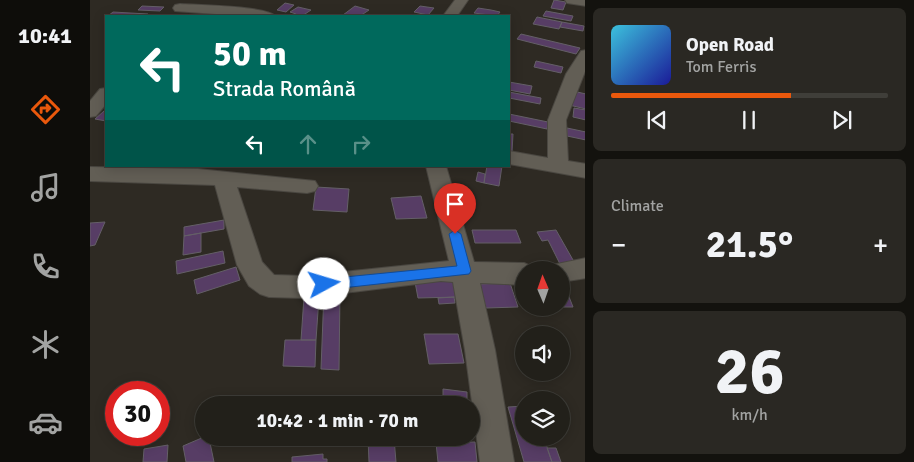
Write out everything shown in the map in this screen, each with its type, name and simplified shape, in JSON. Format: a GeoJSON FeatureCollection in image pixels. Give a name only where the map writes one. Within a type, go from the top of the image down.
{"type":"FeatureCollection","features":[{"type":"Feature","properties":{"kind":"street"},"geometry":{"type":"LineString","coordinates":[[451,15],[462,0]]}},
{"type":"Feature","properties":{"kind":"street"},"geometry":{"type":"LineString","coordinates":[[570,0],[585,2]]}},
{"type":"Feature","properties":{"kind":"street"},"geometry":{"type":"LineString","coordinates":[[180,8],[234,11],[261,15]]}},
{"type":"Feature","properties":{"kind":"street"},"geometry":{"type":"LineString","coordinates":[[558,167],[557,120],[574,74],[585,54]]}},
{"type":"Feature","properties":{"kind":"street"},"geometry":{"type":"LineString","coordinates":[[90,112],[105,94]]}},
{"type":"Feature","properties":{"kind":"street"},"geometry":{"type":"LineString","coordinates":[[510,158],[585,171]]}},
{"type":"Feature","properties":{"kind":"street"},"geometry":{"type":"LineString","coordinates":[[436,167],[464,271],[486,382],[498,462]]}},
{"type":"Feature","properties":{"kind":"street"},"geometry":{"type":"LineString","coordinates":[[90,174],[224,178],[307,186]]}},
{"type":"Feature","properties":{"kind":"street"},"geometry":{"type":"LineString","coordinates":[[224,178],[250,265],[258,278],[269,286],[304,286],[464,271],[515,274]]}},
{"type":"Feature","properties":{"kind":"street"},"geometry":{"type":"LineString","coordinates":[[570,270],[585,268]]}},
{"type":"Feature","properties":{"kind":"building"},"geometry":{"type":"Polygon","coordinates":[[[554,0],[566,2],[563,10],[551,8],[554,0]]]}},
{"type":"Feature","properties":{"kind":"building"},"geometry":{"type":"Polygon","coordinates":[[[285,3],[294,5],[286,12],[277,10],[285,3]]]}},
{"type":"Feature","properties":{"kind":"building"},"geometry":{"type":"Polygon","coordinates":[[[142,6],[164,7],[160,11],[138,10],[142,6]]]}},
{"type":"Feature","properties":{"kind":"building"},"geometry":{"type":"Polygon","coordinates":[[[355,6],[369,10],[362,15],[343,15],[355,6]]]}},
{"type":"Feature","properties":{"kind":"building"},"geometry":{"type":"Polygon","coordinates":[[[420,6],[434,8],[428,15],[414,12],[420,6]]]}},
{"type":"Feature","properties":{"kind":"building"},"geometry":{"type":"Polygon","coordinates":[[[298,7],[311,10],[304,15],[294,15],[296,14],[290,12],[298,7]]]}},
{"type":"Feature","properties":{"kind":"building"},"geometry":{"type":"Polygon","coordinates":[[[478,8],[500,12],[498,15],[474,13],[478,8]]]}},
{"type":"Feature","properties":{"kind":"building"},"geometry":{"type":"Polygon","coordinates":[[[546,11],[573,16],[571,21],[543,16],[546,11]]]}},
{"type":"Feature","properties":{"kind":"building"},"geometry":{"type":"Polygon","coordinates":[[[113,12],[148,14],[147,15],[109,15],[113,12]]]}},
{"type":"Feature","properties":{"kind":"building"},"geometry":{"type":"Polygon","coordinates":[[[537,17],[562,22],[559,29],[533,24],[537,17]]]}},
{"type":"Feature","properties":{"kind":"building"},"geometry":{"type":"Polygon","coordinates":[[[562,22],[584,26],[583,31],[560,27],[562,22]]]}},
{"type":"Feature","properties":{"kind":"building"},"geometry":{"type":"Polygon","coordinates":[[[521,34],[580,48],[576,54],[517,39],[521,34]]]}},
{"type":"Feature","properties":{"kind":"building"},"geometry":{"type":"Polygon","coordinates":[[[536,61],[563,67],[561,73],[534,67],[536,61]]]}},
{"type":"Feature","properties":{"kind":"building"},"geometry":{"type":"Polygon","coordinates":[[[510,82],[532,86],[530,94],[510,90],[510,82]]]}},
{"type":"Feature","properties":{"kind":"building"},"geometry":{"type":"Polygon","coordinates":[[[573,91],[585,94],[585,109],[569,105],[573,91]]]}},
{"type":"Feature","properties":{"kind":"building"},"geometry":{"type":"Polygon","coordinates":[[[510,92],[541,98],[540,104],[510,98],[510,92]]]}},
{"type":"Feature","properties":{"kind":"building"},"geometry":{"type":"Polygon","coordinates":[[[574,108],[585,110],[585,120],[573,117],[574,108]]]}},
{"type":"Feature","properties":{"kind":"building"},"geometry":{"type":"Polygon","coordinates":[[[104,111],[105,111],[105,121],[95,119],[104,111]]]}},
{"type":"Feature","properties":{"kind":"building"},"geometry":{"type":"Polygon","coordinates":[[[510,114],[548,122],[547,129],[510,121],[510,114]]]}},
{"type":"Feature","properties":{"kind":"building"},"geometry":{"type":"Polygon","coordinates":[[[567,128],[585,132],[585,140],[567,136],[567,128]]]}},
{"type":"Feature","properties":{"kind":"building"},"geometry":{"type":"Polygon","coordinates":[[[510,134],[513,134],[512,152],[510,152],[510,134]]]}},
{"type":"Feature","properties":{"kind":"building"},"geometry":{"type":"Polygon","coordinates":[[[487,167],[502,167],[499,186],[484,183],[487,167]]]}},
{"type":"Feature","properties":{"kind":"building"},"geometry":{"type":"Polygon","coordinates":[[[478,172],[485,174],[484,183],[476,181],[478,172]]]}},
{"type":"Feature","properties":{"kind":"building"},"geometry":{"type":"Polygon","coordinates":[[[316,187],[349,189],[347,212],[313,210],[316,187]]]}},
{"type":"Feature","properties":{"kind":"building"},"geometry":{"type":"Polygon","coordinates":[[[421,196],[427,218],[396,219],[391,198],[421,196]]]}},
{"type":"Feature","properties":{"kind":"building"},"geometry":{"type":"Polygon","coordinates":[[[224,220],[224,229],[184,236],[184,227],[224,220]]]}},
{"type":"Feature","properties":{"kind":"building"},"geometry":{"type":"Polygon","coordinates":[[[105,222],[95,245],[90,246],[90,223],[105,222]]]}},
{"type":"Feature","properties":{"kind":"building"},"geometry":{"type":"Polygon","coordinates":[[[472,230],[516,230],[521,243],[475,243],[472,230]]]}},
{"type":"Feature","properties":{"kind":"building"},"geometry":{"type":"Polygon","coordinates":[[[556,230],[577,267],[570,267],[570,261],[558,261],[548,240],[542,241],[537,232],[556,230]]]}},
{"type":"Feature","properties":{"kind":"building"},"geometry":{"type":"Polygon","coordinates":[[[201,233],[201,252],[183,255],[184,236],[201,233]]]}},
{"type":"Feature","properties":{"kind":"building"},"geometry":{"type":"Polygon","coordinates":[[[223,251],[225,263],[177,274],[176,261],[223,251]]]}},
{"type":"Feature","properties":{"kind":"building"},"geometry":{"type":"Polygon","coordinates":[[[236,267],[240,280],[197,294],[194,280],[236,267]]]}},
{"type":"Feature","properties":{"kind":"building"},"geometry":{"type":"Polygon","coordinates":[[[454,281],[459,297],[418,298],[415,282],[454,281]]]}},
{"type":"Feature","properties":{"kind":"building"},"geometry":{"type":"Polygon","coordinates":[[[510,283],[515,298],[515,307],[486,308],[479,284],[510,283]]]}},
{"type":"Feature","properties":{"kind":"building"},"geometry":{"type":"Polygon","coordinates":[[[324,292],[340,292],[339,370],[321,369],[324,292]]]}},
{"type":"Feature","properties":{"kind":"building"},"geometry":{"type":"Polygon","coordinates":[[[304,297],[319,297],[316,340],[301,340],[304,297]]]}},
{"type":"Feature","properties":{"kind":"building"},"geometry":{"type":"Polygon","coordinates":[[[454,297],[455,303],[439,304],[438,298],[454,297]]]}},
{"type":"Feature","properties":{"kind":"building"},"geometry":{"type":"Polygon","coordinates":[[[424,334],[458,334],[464,363],[429,364],[424,334]]]}},
{"type":"Feature","properties":{"kind":"building"},"geometry":{"type":"Polygon","coordinates":[[[285,340],[316,340],[315,367],[283,366],[285,340]]]}},
{"type":"Feature","properties":{"kind":"building"},"geometry":{"type":"Polygon","coordinates":[[[443,389],[467,392],[467,396],[443,396],[443,389]]]}},
{"type":"Feature","properties":{"kind":"building"},"geometry":{"type":"Polygon","coordinates":[[[508,407],[515,407],[515,431],[508,407]]]}},
{"type":"Feature","properties":{"kind":"building"},"geometry":{"type":"Polygon","coordinates":[[[195,441],[195,446],[211,446],[214,462],[186,462],[183,446],[195,441]]]}},
{"type":"Feature","properties":{"kind":"building"},"geometry":{"type":"Polygon","coordinates":[[[168,446],[167,462],[143,462],[144,449],[168,446]]]}},
{"type":"Feature","properties":{"kind":"building"},"geometry":{"type":"Polygon","coordinates":[[[368,446],[395,446],[396,462],[369,462],[368,446]]]}},
{"type":"Feature","properties":{"kind":"building"},"geometry":{"type":"Polygon","coordinates":[[[436,446],[475,446],[477,462],[438,462],[436,446]]]}},
{"type":"Feature","properties":{"kind":"building"},"geometry":{"type":"Polygon","coordinates":[[[519,446],[547,446],[552,462],[524,462],[519,446]]]}},
{"type":"Feature","properties":{"kind":"building"},"geometry":{"type":"Polygon","coordinates":[[[547,448],[556,448],[561,462],[552,462],[547,448]]]}},
{"type":"Feature","properties":{"kind":"building"},"geometry":{"type":"Polygon","coordinates":[[[323,454],[323,459],[327,459],[327,462],[292,462],[292,457],[323,454]]]}},
{"type":"Feature","properties":{"kind":"route"},"geometry":{"type":"LineString","coordinates":[[324,284],[441,271],[464,271],[455,234]]}}]}
